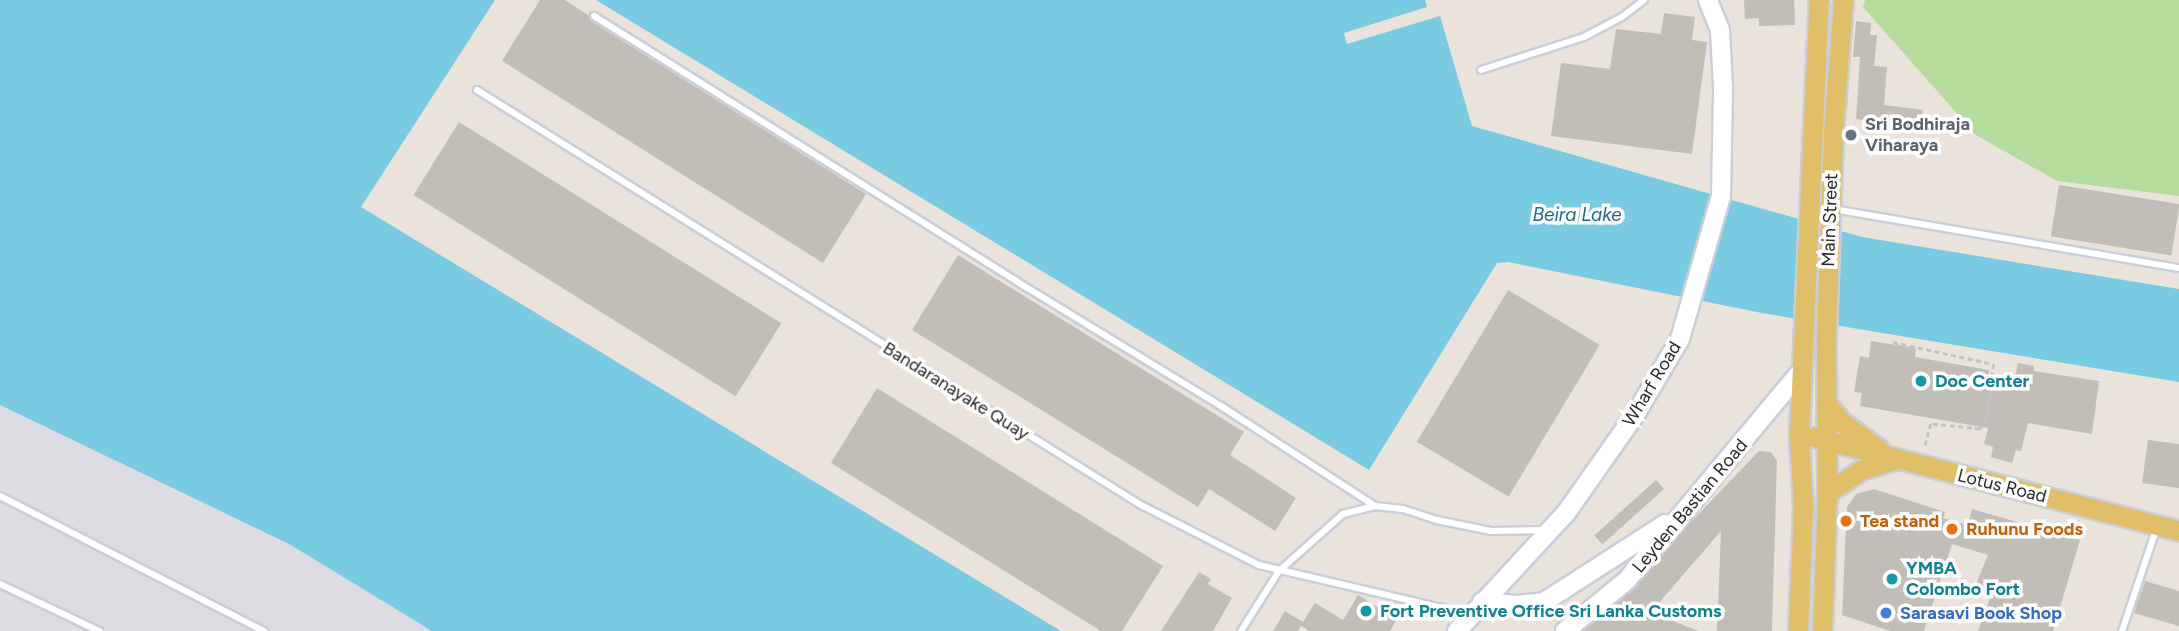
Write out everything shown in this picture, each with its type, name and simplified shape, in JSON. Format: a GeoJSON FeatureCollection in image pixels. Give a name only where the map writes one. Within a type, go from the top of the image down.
{"type":"FeatureCollection","features":[{"type":"Feature","properties":{"kind":"main road","name":"Wharf Road"},"geometry":{"type":"LineString","coordinates":[[1457,631],[1566,513],[1635,415],[1680,339],[1721,195],[1723,88],[1720,30],[1708,0]]}},
{"type":"Feature","properties":{"kind":"main road","name":"Main Street"},"geometry":{"type":"LineString","coordinates":[[1798,631],[1803,508],[1799,434],[1819,0]]}},
{"type":"Feature","properties":{"kind":"main road","name":"Main Street"},"geometry":{"type":"LineString","coordinates":[[1822,631],[1827,493],[1826,336],[1838,51],[1843,0]]}},
{"type":"Feature","properties":{"kind":"main road","name":"Leyden Bastian Road"},"geometry":{"type":"LineString","coordinates":[[1565,631],[1628,580],[1802,370]]}},
{"type":"Feature","properties":{"kind":"main road"},"geometry":{"type":"LineString","coordinates":[[1826,403],[1843,423],[1894,459]]}},
{"type":"Feature","properties":{"kind":"main road","name":"Lotus Road"},"geometry":{"type":"LineString","coordinates":[[1799,434],[2179,531]]}},
{"type":"Feature","properties":{"kind":"main road"},"geometry":{"type":"LineString","coordinates":[[1827,493],[1861,470],[1894,459]]}},
{"type":"Feature","properties":{"kind":"main road"},"geometry":{"type":"LineString","coordinates":[[1476,608],[1544,602],[1683,512]]}},
{"type":"Feature","properties":{"kind":"lane"},"geometry":{"type":"LineString","coordinates":[[1481,70],[1584,37],[1622,17],[1644,0]]}},
{"type":"Feature","properties":{"kind":"lane"},"geometry":{"type":"LineString","coordinates":[[594,16],[1221,406],[1375,506]]}},
{"type":"Feature","properties":{"kind":"lane","name":"Bandaranayake Quay"},"geometry":{"type":"LineString","coordinates":[[477,90],[1141,505],[1259,565],[1476,608]]}},
{"type":"Feature","properties":{"kind":"lane"},"geometry":{"type":"LineString","coordinates":[[1831,214],[2179,268]]}},
{"type":"Feature","properties":{"kind":"lane"},"geometry":{"type":"LineString","coordinates":[[0,496],[264,631]]}},
{"type":"Feature","properties":{"kind":"lane"},"geometry":{"type":"LineString","coordinates":[[1241,631],[1279,571],[1343,514],[1375,506],[1404,509],[1437,520],[1491,531],[1550,530]]}},
{"type":"Feature","properties":{"kind":"lane"},"geometry":{"type":"LineString","coordinates":[[2122,631],[2158,525]]}},
{"type":"Feature","properties":{"kind":"lane"},"geometry":{"type":"LineString","coordinates":[[0,584],[99,631]]}},
{"type":"Feature","properties":{"kind":"path"},"geometry":{"type":"LineString","coordinates":[[1893,342],[1994,364],[1987,418],[1980,429],[1931,424],[1921,466]]}},
{"type":"Feature","properties":{"kind":"shaded area"},"geometry":{"type":"Polygon","coordinates":[[[0,405],[289,544],[432,631],[0,631],[0,405]]]}},
{"type":"Feature","properties":{"kind":"green space"},"geometry":{"type":"Polygon","coordinates":[[[1865,0],[2179,0],[2179,196],[2057,181],[1976,135],[1863,7],[1865,0]]]}},
{"type":"Feature","properties":{"kind":"water"},"geometry":{"type":"Polygon","coordinates":[[[0,0],[495,0],[361,207],[1061,631],[432,631],[289,544],[0,405],[0,0]]]}},
{"type":"Feature","properties":{"kind":"water","name":"Beira Lake"},"geometry":{"type":"Polygon","coordinates":[[[596,0],[1425,0],[1427,7],[1344,33],[1347,44],[1440,16],[1472,126],[1862,237],[2179,289],[2179,382],[1762,313],[1508,262],[1497,263],[1369,470],[596,0]]]}},
{"type":"Feature","properties":{"kind":"building"},"geometry":{"type":"Polygon","coordinates":[[[540,0],[565,0],[588,15],[591,21],[866,194],[823,263],[502,61],[540,0]]]}},
{"type":"Feature","properties":{"kind":"building"},"geometry":{"type":"Polygon","coordinates":[[[1744,0],[1794,0],[1795,25],[1759,26],[1759,18],[1745,19],[1744,0]]]}},
{"type":"Feature","properties":{"kind":"building"},"geometry":{"type":"Polygon","coordinates":[[[1664,13],[1695,17],[1692,40],[1707,42],[1692,154],[1551,136],[1561,63],[1610,69],[1616,29],[1661,34],[1664,13]]]}},
{"type":"Feature","properties":{"kind":"building"},"geometry":{"type":"Polygon","coordinates":[[[1856,21],[1871,23],[1870,35],[1877,35],[1874,66],[1887,67],[1884,105],[1923,110],[1920,129],[1856,119],[1860,57],[1853,57],[1856,21]]]}},
{"type":"Feature","properties":{"kind":"building"},"geometry":{"type":"Polygon","coordinates":[[[459,122],[781,323],[736,396],[413,195],[459,122]]]}},
{"type":"Feature","properties":{"kind":"building"},"geometry":{"type":"Polygon","coordinates":[[[2059,185],[2179,204],[2171,255],[2051,236],[2059,185]]]}},
{"type":"Feature","properties":{"kind":"building"},"geometry":{"type":"Polygon","coordinates":[[[958,255],[1244,432],[1230,455],[1296,498],[1275,531],[1209,489],[1198,507],[912,330],[958,255]]]}},
{"type":"Feature","properties":{"kind":"building"},"geometry":{"type":"Polygon","coordinates":[[[1508,290],[1600,345],[1509,497],[1417,442],[1508,290]]]}},
{"type":"Feature","properties":{"kind":"building"},"geometry":{"type":"Polygon","coordinates":[[[1871,341],[1916,348],[1915,357],[1989,370],[1987,381],[2013,387],[2018,363],[2034,366],[2034,371],[2099,381],[2092,434],[2028,423],[2021,451],[2016,450],[2012,463],[1991,457],[1993,447],[1984,444],[1988,428],[1860,406],[1862,393],[1854,392],[1860,356],[1869,358],[1871,341]]]}},
{"type":"Feature","properties":{"kind":"building"},"geometry":{"type":"Polygon","coordinates":[[[877,388],[1163,566],[1122,631],[1101,631],[831,463],[877,388]]]}},
{"type":"Feature","properties":{"kind":"building"},"geometry":{"type":"Polygon","coordinates":[[[2148,440],[2179,444],[2179,488],[2142,483],[2148,440]]]}},
{"type":"Feature","properties":{"kind":"building"},"geometry":{"type":"Polygon","coordinates":[[[1759,451],[1771,452],[1777,461],[1772,631],[1717,631],[1721,531],[1651,612],[1698,631],[1583,631],[1636,587],[1687,526],[1759,451]]]}},
{"type":"Feature","properties":{"kind":"building"},"geometry":{"type":"Polygon","coordinates":[[[1656,480],[1664,489],[1602,544],[1594,536],[1656,480]]]}},
{"type":"Feature","properties":{"kind":"building"},"geometry":{"type":"Polygon","coordinates":[[[1874,489],[1945,512],[1943,518],[1968,525],[1972,509],[2080,540],[2053,631],[1978,631],[1992,593],[1975,587],[1988,555],[1952,544],[1924,631],[1890,631],[1842,615],[1847,507],[1856,494],[1874,489]]]}},
{"type":"Feature","properties":{"kind":"building"},"geometry":{"type":"Polygon","coordinates":[[[1199,572],[1211,579],[1208,584],[1232,598],[1213,631],[1161,631],[1199,572]]]}},
{"type":"Feature","properties":{"kind":"building"},"geometry":{"type":"Polygon","coordinates":[[[2145,581],[2179,591],[2179,626],[2134,613],[2145,581]]]}},
{"type":"Feature","properties":{"kind":"building","name":"Fort Preventive Office Sri Lanka Customs"},"geometry":{"type":"Polygon","coordinates":[[[1358,595],[1397,619],[1390,631],[1310,631],[1301,626],[1298,631],[1273,631],[1285,611],[1303,622],[1315,603],[1343,620],[1358,595]]]}},
{"type":"Feature","properties":{"kind":"place","name":"Sri Bodhiraja Viharaya"},"geometry":{"type":"Point","coordinates":[1851,135]}},
{"type":"Feature","properties":{"kind":"place","name":"Doc Center"},"geometry":{"type":"Point","coordinates":[1921,381]}},
{"type":"Feature","properties":{"kind":"place","name":"Tea stand"},"geometry":{"type":"Point","coordinates":[1846,521]}},
{"type":"Feature","properties":{"kind":"place","name":"Ruhunu Foods"},"geometry":{"type":"Point","coordinates":[1952,529]}},
{"type":"Feature","properties":{"kind":"place","name":"YMBA Colombo Fort"},"geometry":{"type":"Point","coordinates":[1892,579]}},
{"type":"Feature","properties":{"kind":"place","name":"Fort Preventive Office Sri Lanka Customs"},"geometry":{"type":"Point","coordinates":[1366,611]}},
{"type":"Feature","properties":{"kind":"place","name":"Sarasavi Book Shop"},"geometry":{"type":"Point","coordinates":[1886,613]}}]}
